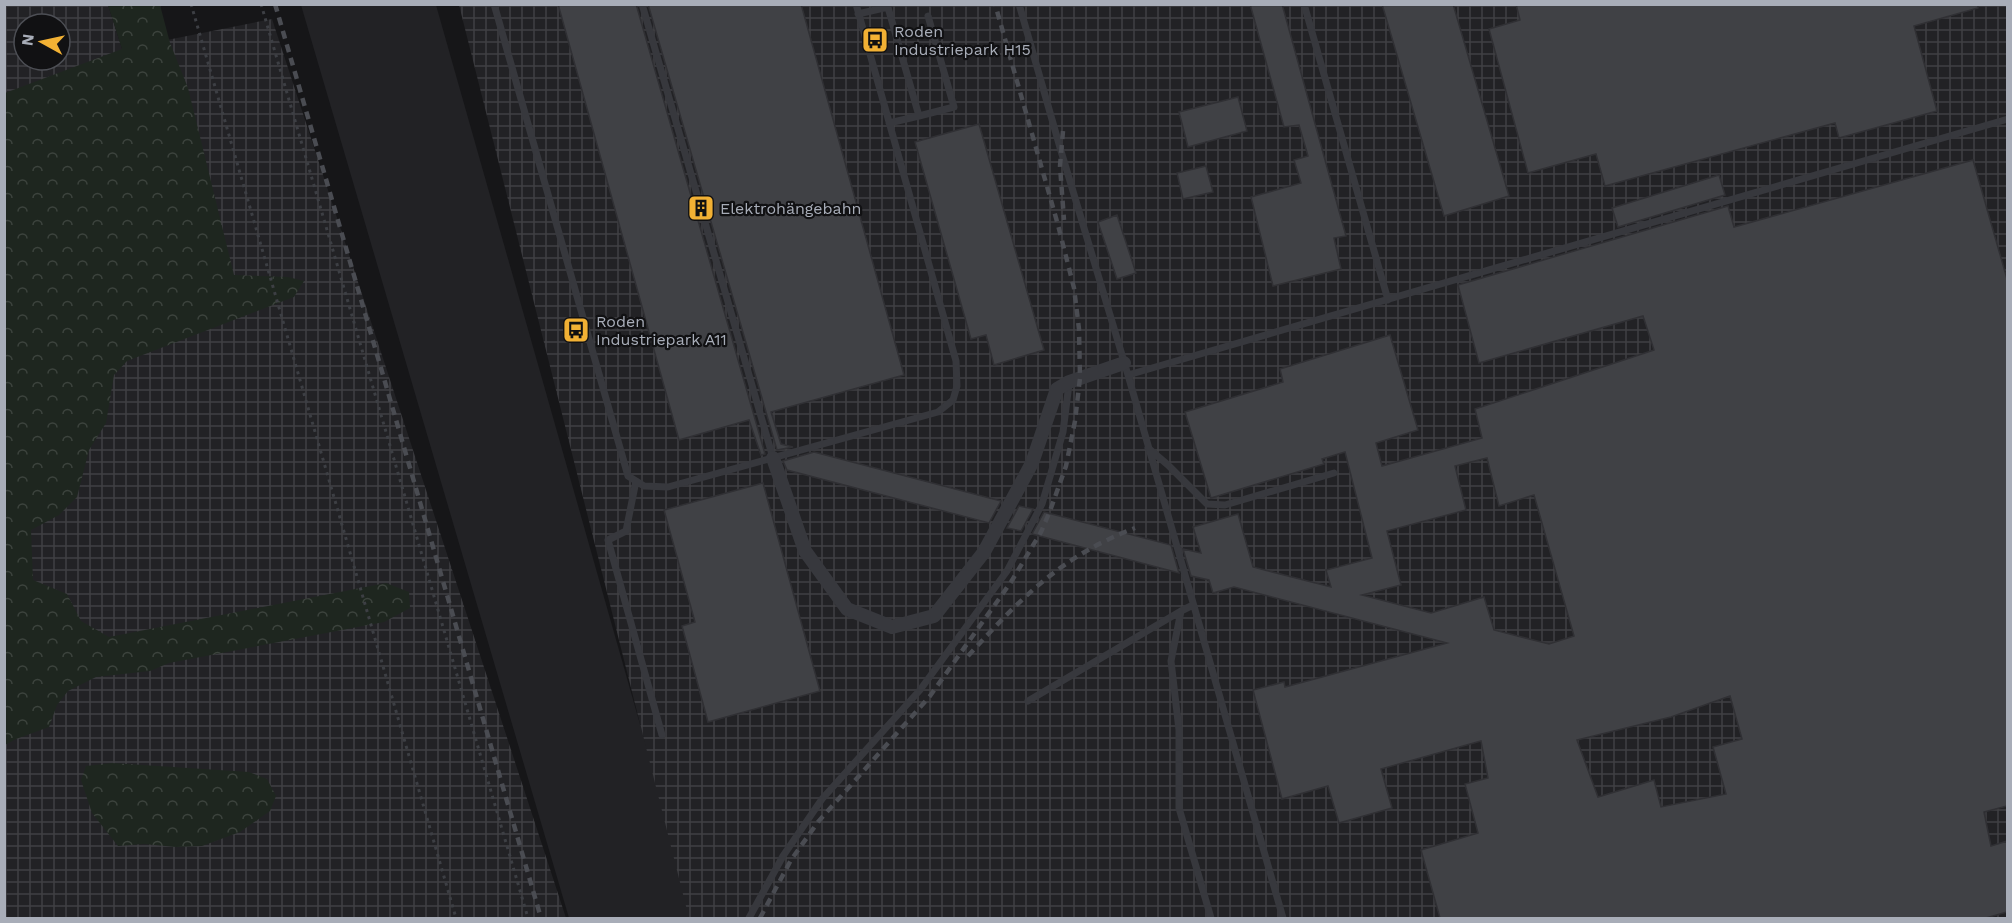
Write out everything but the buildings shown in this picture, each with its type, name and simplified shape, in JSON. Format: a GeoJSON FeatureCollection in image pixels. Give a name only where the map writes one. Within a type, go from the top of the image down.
{"type":"FeatureCollection","features":[{"type":"Feature","properties":{"kind":"street"},"geometry":{"type":"LineString","coordinates":[[773,458],[805,551],[847,609],[892,627],[934,616],[984,552],[1032,463],[1057,389],[1069,382],[1126,369]]}},
{"type":"Feature","properties":{"kind":"lane"},"geometry":{"type":"LineString","coordinates":[[494,4],[628,476],[644,486],[668,487],[938,412],[953,400],[957,386],[956,361],[856,4]]}},
{"type":"Feature","properties":{"kind":"lane"},"geometry":{"type":"LineString","coordinates":[[642,4],[773,458]]}},
{"type":"Feature","properties":{"kind":"lane"},"geometry":{"type":"LineString","coordinates":[[1020,4],[1283,918]]}},
{"type":"Feature","properties":{"kind":"lane"},"geometry":{"type":"LineString","coordinates":[[1304,4],[1388,300]]}},
{"type":"Feature","properties":{"kind":"lane"},"geometry":{"type":"LineString","coordinates":[[858,14],[888,6],[919,116]]}},
{"type":"Feature","properties":{"kind":"lane"},"geometry":{"type":"LineString","coordinates":[[889,123],[954,107],[928,16]]}},
{"type":"Feature","properties":{"kind":"lane"},"geometry":{"type":"LineString","coordinates":[[1126,369],[1388,300],[2007,119]]}},
{"type":"Feature","properties":{"kind":"lane"},"geometry":{"type":"LineString","coordinates":[[749,918],[783,856],[822,799],[920,690],[1007,571],[1042,504],[1063,432],[1069,382]]}},
{"type":"Feature","properties":{"kind":"lane"},"geometry":{"type":"LineString","coordinates":[[1148,448],[1207,504],[1225,505],[1334,473]]}},
{"type":"Feature","properties":{"kind":"lane"},"geometry":{"type":"LineString","coordinates":[[636,481],[626,531],[608,540],[662,735]]}},
{"type":"Feature","properties":{"kind":"lane"},"geometry":{"type":"LineString","coordinates":[[1028,701],[1193,605]]}},
{"type":"Feature","properties":{"kind":"lane"},"geometry":{"type":"LineString","coordinates":[[1181,610],[1171,662],[1179,730],[1179,808],[1211,918]]}},
{"type":"Feature","properties":{"kind":"path"},"geometry":{"type":"LineString","coordinates":[[191,4],[456,918]]}},
{"type":"Feature","properties":{"kind":"path"},"geometry":{"type":"LineString","coordinates":[[261,4],[528,918]]}},
{"type":"Feature","properties":{"kind":"shaded area"},"geometry":{"type":"Polygon","coordinates":[[[5,5],[108,5],[122,49],[272,19],[566,918],[5,918],[5,5]]]}},
{"type":"Feature","properties":{"kind":"shaded area"},"geometry":{"type":"Polygon","coordinates":[[[301,5],[436,5],[674,844],[690,918],[569,918],[301,5]]]}},
{"type":"Feature","properties":{"kind":"shaded area"},"geometry":{"type":"Polygon","coordinates":[[[459,5],[2007,5],[2007,918],[689,918],[459,5]]]}},
{"type":"Feature","properties":{"kind":"green space"},"geometry":{"type":"Polygon","coordinates":[[[108,5],[160,5],[170,43],[188,88],[234,275],[288,277],[304,281],[294,297],[127,361],[114,375],[106,423],[89,450],[77,497],[59,515],[31,530],[33,580],[67,594],[81,621],[109,637],[386,583],[409,592],[410,608],[384,622],[169,663],[150,671],[96,677],[68,691],[57,705],[49,727],[5,745],[5,93],[61,72],[72,72],[72,68],[122,49],[108,5]]]}},
{"type":"Feature","properties":{"kind":"green space"},"geometry":{"type":"Polygon","coordinates":[[[112,763],[249,772],[267,779],[276,796],[270,811],[240,832],[202,846],[176,847],[144,844],[118,846],[92,813],[81,780],[86,766],[112,763]]]}},
{"type":"Feature","properties":{"kind":"railway"},"geometry":{"type":"LineString","coordinates":[[275,4],[541,918]]}},
{"type":"Feature","properties":{"kind":"railway"},"geometry":{"type":"LineString","coordinates":[[760,918],[791,860],[818,822],[930,696],[1011,582],[1041,532],[1066,466],[1075,421],[1080,378],[1079,329],[1074,288],[995,4]]}},
{"type":"Feature","properties":{"kind":"railway"},"geometry":{"type":"LineString","coordinates":[[1063,131],[1060,166],[1064,220]]}},
{"type":"Feature","properties":{"kind":"railway"},"geometry":{"type":"LineString","coordinates":[[968,656],[1043,581],[1085,552],[1135,528]]}},
{"type":"Feature","properties":{"kind":"place","name":"Roden Industriepark H15"},"geometry":{"type":"Point","coordinates":[875,40]}},
{"type":"Feature","properties":{"kind":"place","name":"Elektrohängebahn"},"geometry":{"type":"Point","coordinates":[701,208]}},
{"type":"Feature","properties":{"kind":"place","name":"Roden Industriepark A11"},"geometry":{"type":"Point","coordinates":[576,330]}}]}
